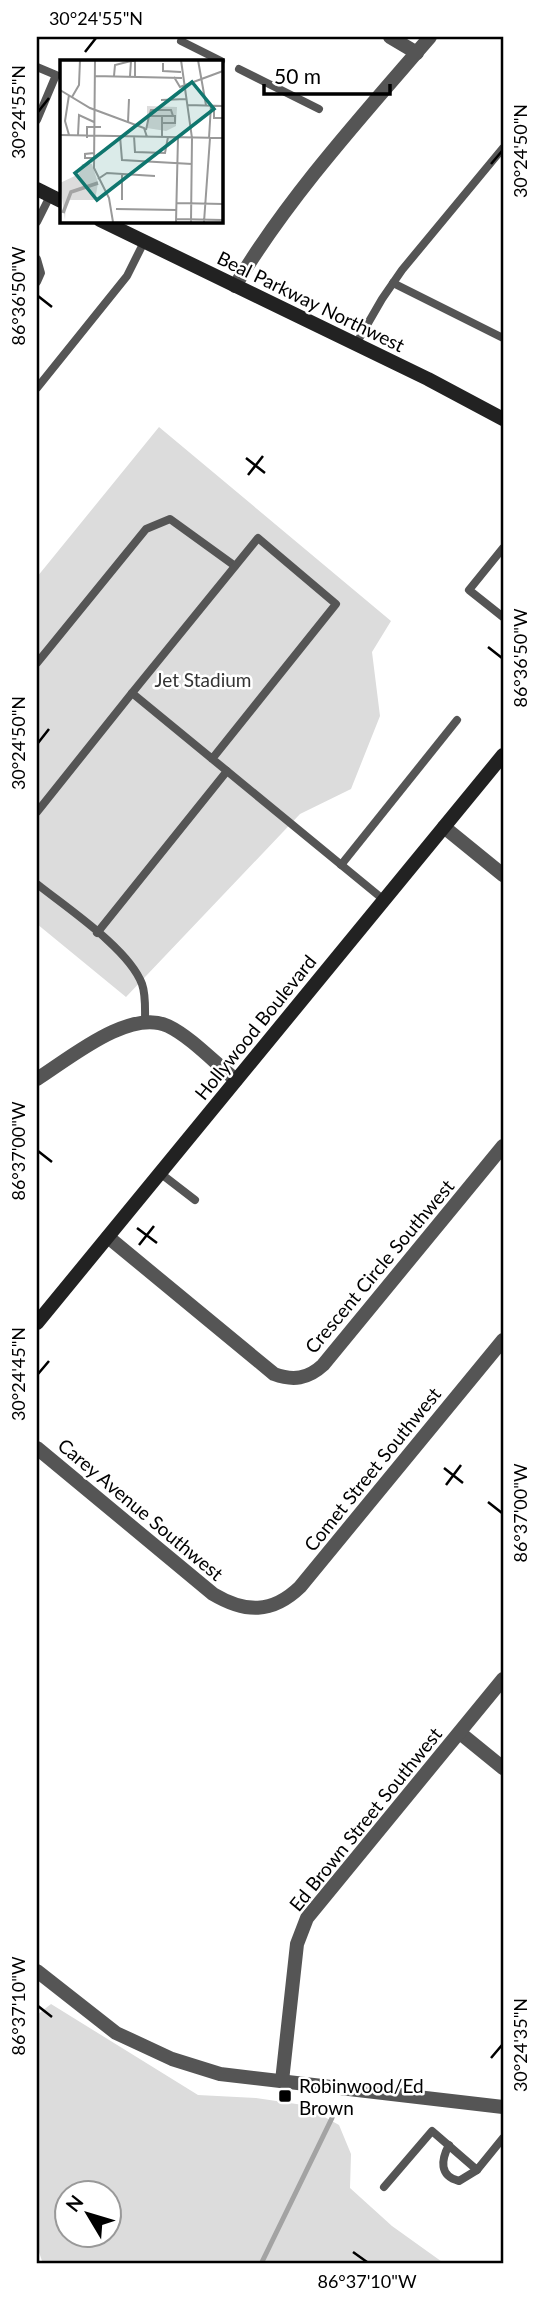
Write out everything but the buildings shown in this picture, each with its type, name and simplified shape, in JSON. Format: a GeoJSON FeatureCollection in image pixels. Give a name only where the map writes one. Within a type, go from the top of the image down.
{"type":"FeatureCollection","features":[{"type":"Feature","properties":{"kind":"street"},"geometry":{"type":"LineString","coordinates":[[390,37],[417,52]]}},
{"type":"Feature","properties":{"kind":"street"},"geometry":{"type":"LineString","coordinates":[[235,286],[286,209],[430,37]]}},
{"type":"Feature","properties":{"kind":"street","name":"Beal Parkway Northwest"},"geometry":{"type":"LineString","coordinates":[[104,222],[356,344],[503,419]]}},
{"type":"Feature","properties":{"kind":"street","name":"Hollywood Boulevard"},"geometry":{"type":"LineString","coordinates":[[37,1324],[503,755]]}},
{"type":"Feature","properties":{"kind":"street"},"geometry":{"type":"LineString","coordinates":[[444,827],[503,875]]}},
{"type":"Feature","properties":{"kind":"street"},"geometry":{"type":"LineString","coordinates":[[37,1079],[114,1029],[145,1022],[167,1026],[236,1080]]}},
{"type":"Feature","properties":{"kind":"street","name":"Crescent Circle Southwest"},"geometry":{"type":"LineString","coordinates":[[107,1237],[274,1374],[297,1379],[323,1365],[503,1146]]}},
{"type":"Feature","properties":{"kind":"street","name":"Comet Street Southwest"},"geometry":{"type":"LineString","coordinates":[[261,1608],[280,1603],[300,1587],[503,1340]]}},
{"type":"Feature","properties":{"kind":"street","name":"Carey Avenue Southwest"},"geometry":{"type":"LineString","coordinates":[[37,1448],[213,1594],[236,1606],[261,1608]]}},
{"type":"Feature","properties":{"kind":"street","name":"Ed Brown Street Southwest"},"geometry":{"type":"LineString","coordinates":[[282,2081],[297,1944],[307,1918],[503,1679]]}},
{"type":"Feature","properties":{"kind":"street"},"geometry":{"type":"LineString","coordinates":[[460,1733],[503,1768]]}},
{"type":"Feature","properties":{"kind":"street"},"geometry":{"type":"LineString","coordinates":[[37,1971],[103,2025],[148,2048],[220,2074],[503,2107]]}},
{"type":"Feature","properties":{"kind":"lane"},"geometry":{"type":"LineString","coordinates":[[181,41],[218,60]]}},
{"type":"Feature","properties":{"kind":"lane"},"geometry":{"type":"LineString","coordinates":[[37,67],[56,75],[37,120]]}},
{"type":"Feature","properties":{"kind":"lane"},"geometry":{"type":"LineString","coordinates":[[239,69],[319,109]]}},
{"type":"Feature","properties":{"kind":"lane"},"geometry":{"type":"LineString","coordinates":[[356,344],[393,283],[503,148]]}},
{"type":"Feature","properties":{"kind":"lane"},"geometry":{"type":"LineString","coordinates":[[37,222],[49,196]]}},
{"type":"Feature","properties":{"kind":"lane"},"geometry":{"type":"LineString","coordinates":[[37,388],[127,276],[144,242]]}},
{"type":"Feature","properties":{"kind":"lane"},"geometry":{"type":"LineString","coordinates":[[37,259],[41,273],[37,282]]}},
{"type":"Feature","properties":{"kind":"lane"},"geometry":{"type":"LineString","coordinates":[[393,283],[503,338]]}},
{"type":"Feature","properties":{"kind":"lane"},"geometry":{"type":"LineString","coordinates":[[37,663],[146,529],[170,519],[235,566]]}},
{"type":"Feature","properties":{"kind":"lane"},"geometry":{"type":"LineString","coordinates":[[37,813],[258,538],[336,604],[212,759]]}},
{"type":"Feature","properties":{"kind":"lane"},"geometry":{"type":"LineString","coordinates":[[503,548],[469,590],[503,617]]}},
{"type":"Feature","properties":{"kind":"lane"},"geometry":{"type":"LineString","coordinates":[[132,693],[384,900]]}},
{"type":"Feature","properties":{"kind":"lane"},"geometry":{"type":"LineString","coordinates":[[341,864],[457,720]]}},
{"type":"Feature","properties":{"kind":"lane"},"geometry":{"type":"LineString","coordinates":[[97,933],[227,771]]}},
{"type":"Feature","properties":{"kind":"lane"},"geometry":{"type":"LineString","coordinates":[[37,884],[132,965],[143,986],[145,1022]]}},
{"type":"Feature","properties":{"kind":"lane"},"geometry":{"type":"LineString","coordinates":[[160,1174],[195,1200]]}},
{"type":"Feature","properties":{"kind":"lane"},"geometry":{"type":"LineString","coordinates":[[384,2187],[432,2131],[477,2169]]}},
{"type":"Feature","properties":{"kind":"lane"},"geometry":{"type":"LineString","coordinates":[[449,2146],[442,2158],[443,2168],[451,2179],[458,2182],[477,2169],[503,2138]]}},
{"type":"Feature","properties":{"kind":"green space","name":"Jet Stadium"},"geometry":{"type":"Polygon","coordinates":[[[159,427],[391,621],[372,652],[380,716],[351,789],[300,814],[126,997],[37,924],[37,577],[159,427]]]}},
{"type":"Feature","properties":{"kind":"green space"},"geometry":{"type":"Polygon","coordinates":[[[51,2004],[198,2095],[256,2098],[303,2105],[339,2125],[351,2154],[350,2188],[392,2226],[445,2264],[43,2264],[37,2246],[37,2015],[51,2004]]]}},
{"type":"Feature","properties":{"kind":"waterway"},"geometry":{"type":"LineString","coordinates":[[261,2264],[332,2118]]}},
{"type":"Feature","properties":{"kind":"place","name":"Robinwood/Ed Brown"},"geometry":{"type":"Point","coordinates":[285,2096]}}]}
